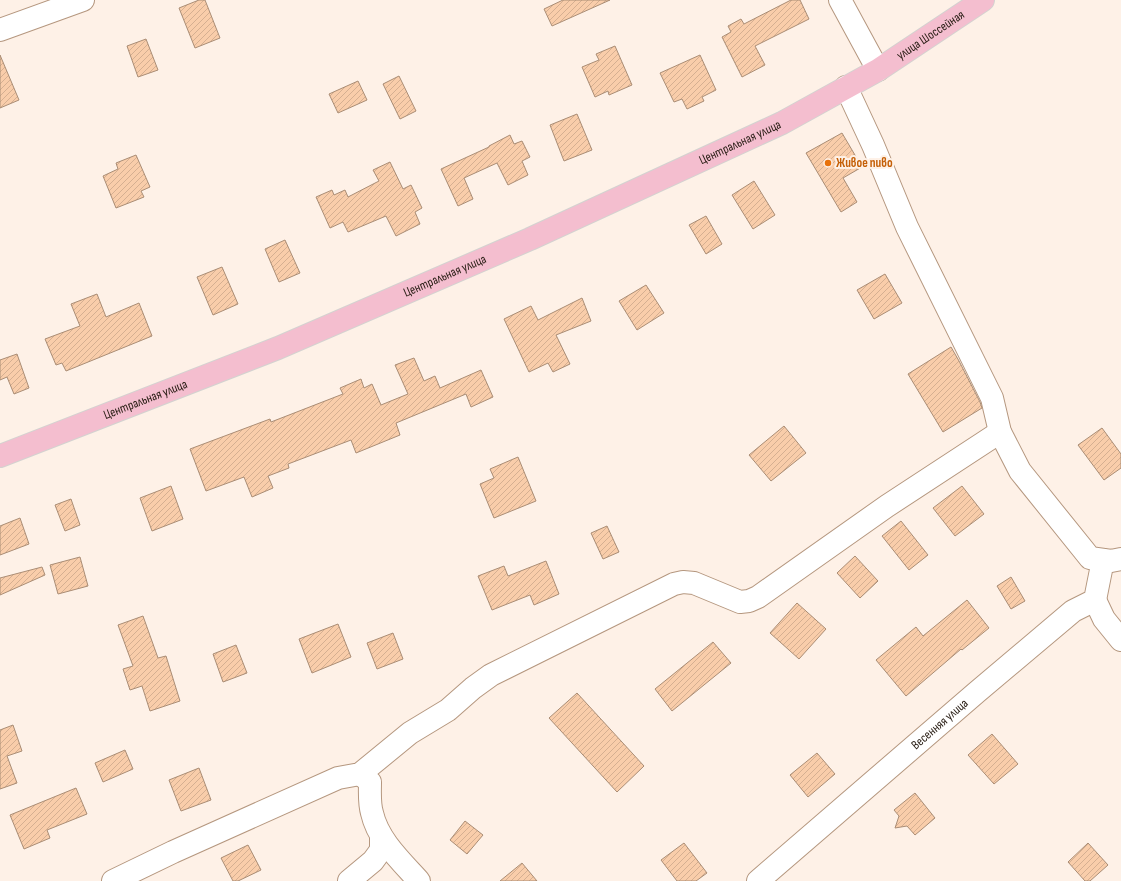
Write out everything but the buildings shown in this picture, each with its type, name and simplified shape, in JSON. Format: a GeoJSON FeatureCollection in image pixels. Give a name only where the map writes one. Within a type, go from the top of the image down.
{"type":"FeatureCollection","features":[{"type":"Feature","properties":{"kind":"main road","name":"улица Шоссейная"},"geometry":{"type":"LineString","coordinates":[[878,70],[983,0]]}},
{"type":"Feature","properties":{"kind":"main road","name":"Центральная улица"},"geometry":{"type":"LineString","coordinates":[[0,456],[278,348],[523,242],[782,123],[878,70]]}},
{"type":"Feature","properties":{"kind":"street"},"geometry":{"type":"LineString","coordinates":[[0,30],[83,0]]}},
{"type":"Feature","properties":{"kind":"street"},"geometry":{"type":"LineString","coordinates":[[840,0],[878,70]]}},
{"type":"Feature","properties":{"kind":"street"},"geometry":{"type":"LineString","coordinates":[[846,87],[873,145],[907,227],[992,398],[1000,432],[1020,471],[1090,558],[1112,559],[1095,600],[1104,620],[1121,640]]}},
{"type":"Feature","properties":{"kind":"street"},"geometry":{"type":"LineString","coordinates":[[113,881],[172,852],[338,778],[360,774],[410,733],[448,710],[473,688],[491,675],[674,584],[694,582],[740,602],[749,601],[758,597],[887,506],[1000,432]]}},
{"type":"Feature","properties":{"kind":"street","name":"Весенняя улица"},"geometry":{"type":"LineString","coordinates":[[758,881],[1067,616],[1073,611],[1095,600]]}},
{"type":"Feature","properties":{"kind":"street"},"geometry":{"type":"LineString","coordinates":[[360,774],[370,782],[371,812],[381,836],[419,881]]}},
{"type":"Feature","properties":{"kind":"street"},"geometry":{"type":"LineString","coordinates":[[349,881],[373,860],[381,850],[381,836]]}},
{"type":"Feature","properties":{"kind":"place","name":"Живое пиво"},"geometry":{"type":"Point","coordinates":[828,163]}}]}
